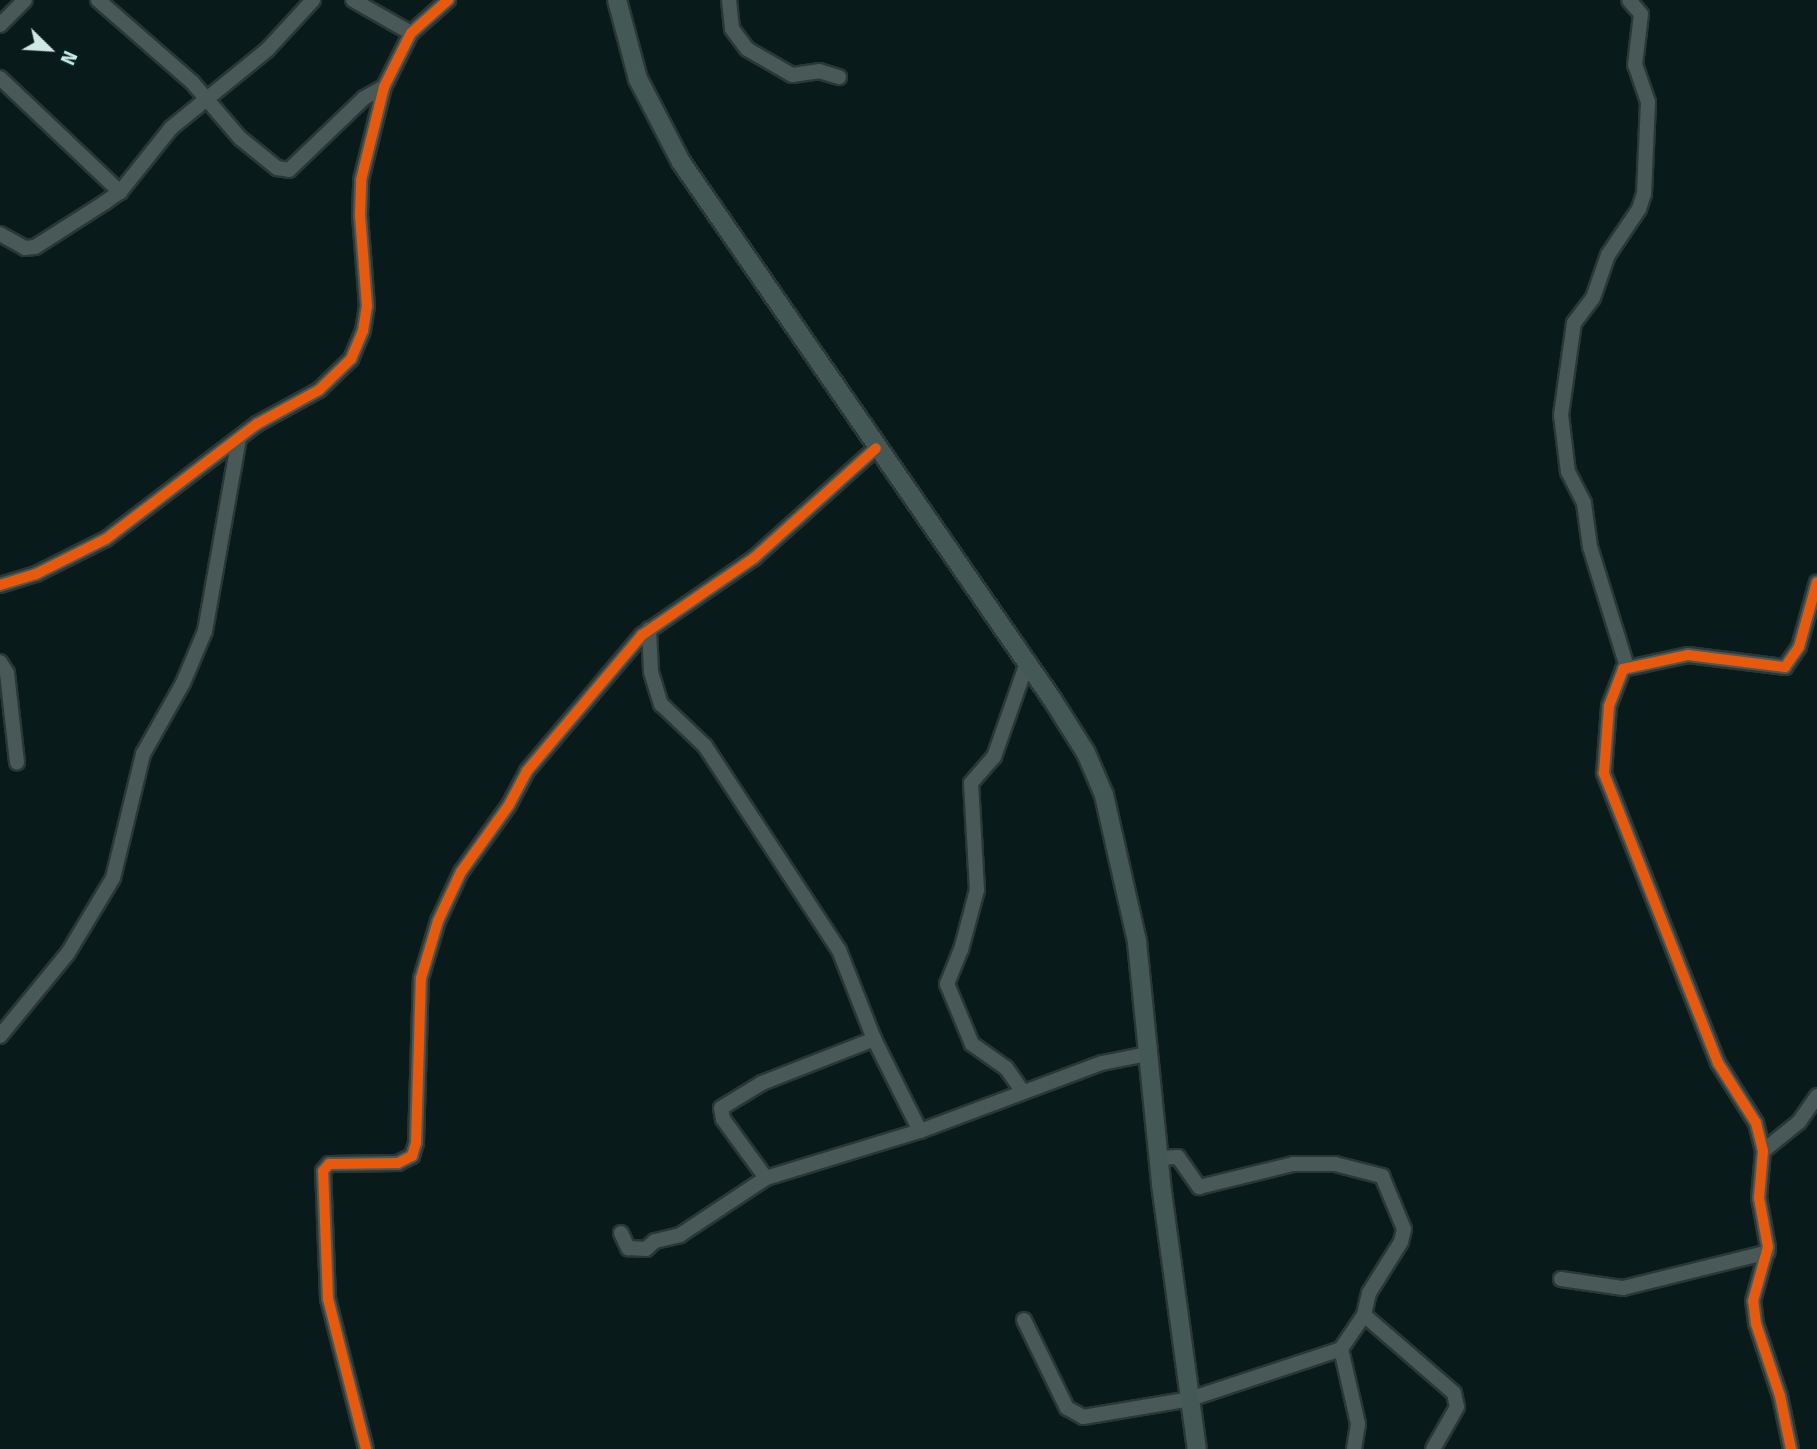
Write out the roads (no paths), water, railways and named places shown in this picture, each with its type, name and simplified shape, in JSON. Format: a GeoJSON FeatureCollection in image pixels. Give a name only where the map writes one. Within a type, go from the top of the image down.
{"type":"FeatureCollection","features":[{"type":"Feature","properties":{"kind":"main road"},"geometry":{"type":"LineString","coordinates":[[617,0],[638,79],[681,162],[727,235],[1027,663],[1086,753],[1104,795],[1137,942],[1159,1158],[1197,1449]]}},
{"type":"Feature","properties":{"kind":"street"},"geometry":{"type":"LineString","coordinates":[[0,25],[25,0]]}},
{"type":"Feature","properties":{"kind":"street"},"geometry":{"type":"LineString","coordinates":[[98,0],[192,82],[240,138],[277,168],[289,170],[364,98],[384,87]]}},
{"type":"Feature","properties":{"kind":"street"},"geometry":{"type":"LineString","coordinates":[[0,234],[25,248],[35,247],[120,192],[159,140],[267,50],[313,0]]}},
{"type":"Feature","properties":{"kind":"street"},"geometry":{"type":"LineString","coordinates":[[353,0],[411,33]]}},
{"type":"Feature","properties":{"kind":"street"},"geometry":{"type":"LineString","coordinates":[[0,585],[36,574],[106,539],[239,439],[340,372],[363,331],[369,279],[359,215],[361,180],[384,87],[411,33],[448,0]]}},
{"type":"Feature","properties":{"kind":"street"},"geometry":{"type":"LineString","coordinates":[[729,0],[732,29],[747,49],[792,75],[819,71],[839,77]]}},
{"type":"Feature","properties":{"kind":"street"},"geometry":{"type":"LineString","coordinates":[[1627,667],[1590,547],[1584,503],[1568,472],[1561,415],[1574,323],[1593,298],[1608,255],[1639,209],[1644,194],[1648,102],[1635,65],[1641,14],[1629,0]]}},
{"type":"Feature","properties":{"kind":"street"},"geometry":{"type":"LineString","coordinates":[[0,78],[120,192]]}},
{"type":"Feature","properties":{"kind":"street"},"geometry":{"type":"LineString","coordinates":[[0,1036],[68,953],[113,878],[143,754],[183,683],[205,631],[239,439]]}},
{"type":"Feature","properties":{"kind":"street"},"geometry":{"type":"LineString","coordinates":[[366,1449],[327,1299],[323,1171],[329,1164],[398,1163],[412,1156],[416,1143],[421,978],[438,921],[461,872],[509,805],[527,771],[612,667],[649,629],[754,558],[876,448]]}},
{"type":"Feature","properties":{"kind":"street"},"geometry":{"type":"LineString","coordinates":[[1791,1449],[1780,1396],[1756,1324],[1753,1301],[1768,1252],[1759,1198],[1763,1151],[1756,1123],[1718,1063],[1678,957],[1609,795],[1604,773],[1609,706],[1616,679],[1627,667],[1688,655],[1784,667],[1799,647],[1817,582]]}},
{"type":"Feature","properties":{"kind":"street"},"geometry":{"type":"LineString","coordinates":[[649,629],[651,672],[662,704],[705,746],[753,823],[783,860],[839,950],[874,1039],[920,1132]]}},
{"type":"Feature","properties":{"kind":"street"},"geometry":{"type":"LineString","coordinates":[[0,662],[7,673],[17,762]]}},
{"type":"Feature","properties":{"kind":"street"},"geometry":{"type":"LineString","coordinates":[[1023,1092],[1006,1068],[972,1044],[947,984],[961,950],[977,890],[971,783],[994,757],[1027,663]]}},
{"type":"Feature","properties":{"kind":"street"},"geometry":{"type":"LineString","coordinates":[[766,1178],[723,1119],[721,1108],[762,1083],[874,1039]]}},
{"type":"Feature","properties":{"kind":"street"},"geometry":{"type":"LineString","coordinates":[[621,1233],[628,1248],[646,1249],[655,1241],[680,1235],[766,1178],[920,1132],[1102,1063],[1148,1054]]}},
{"type":"Feature","properties":{"kind":"street"},"geometry":{"type":"LineString","coordinates":[[1763,1151],[1799,1122],[1817,1096]]}},
{"type":"Feature","properties":{"kind":"street"},"geometry":{"type":"LineString","coordinates":[[1024,1320],[1072,1414],[1083,1417],[1190,1399],[1341,1349],[1364,1315],[1369,1293],[1401,1242],[1404,1229],[1377,1172],[1335,1164],[1293,1164],[1199,1187],[1178,1157],[1159,1158]]}},
{"type":"Feature","properties":{"kind":"street"},"geometry":{"type":"LineString","coordinates":[[1561,1279],[1623,1288],[1768,1252]]}},
{"type":"Feature","properties":{"kind":"street"},"geometry":{"type":"LineString","coordinates":[[1364,1315],[1454,1393],[1457,1407],[1433,1449]]}},
{"type":"Feature","properties":{"kind":"street"},"geometry":{"type":"LineString","coordinates":[[1341,1349],[1358,1424],[1354,1449]]}}]}
